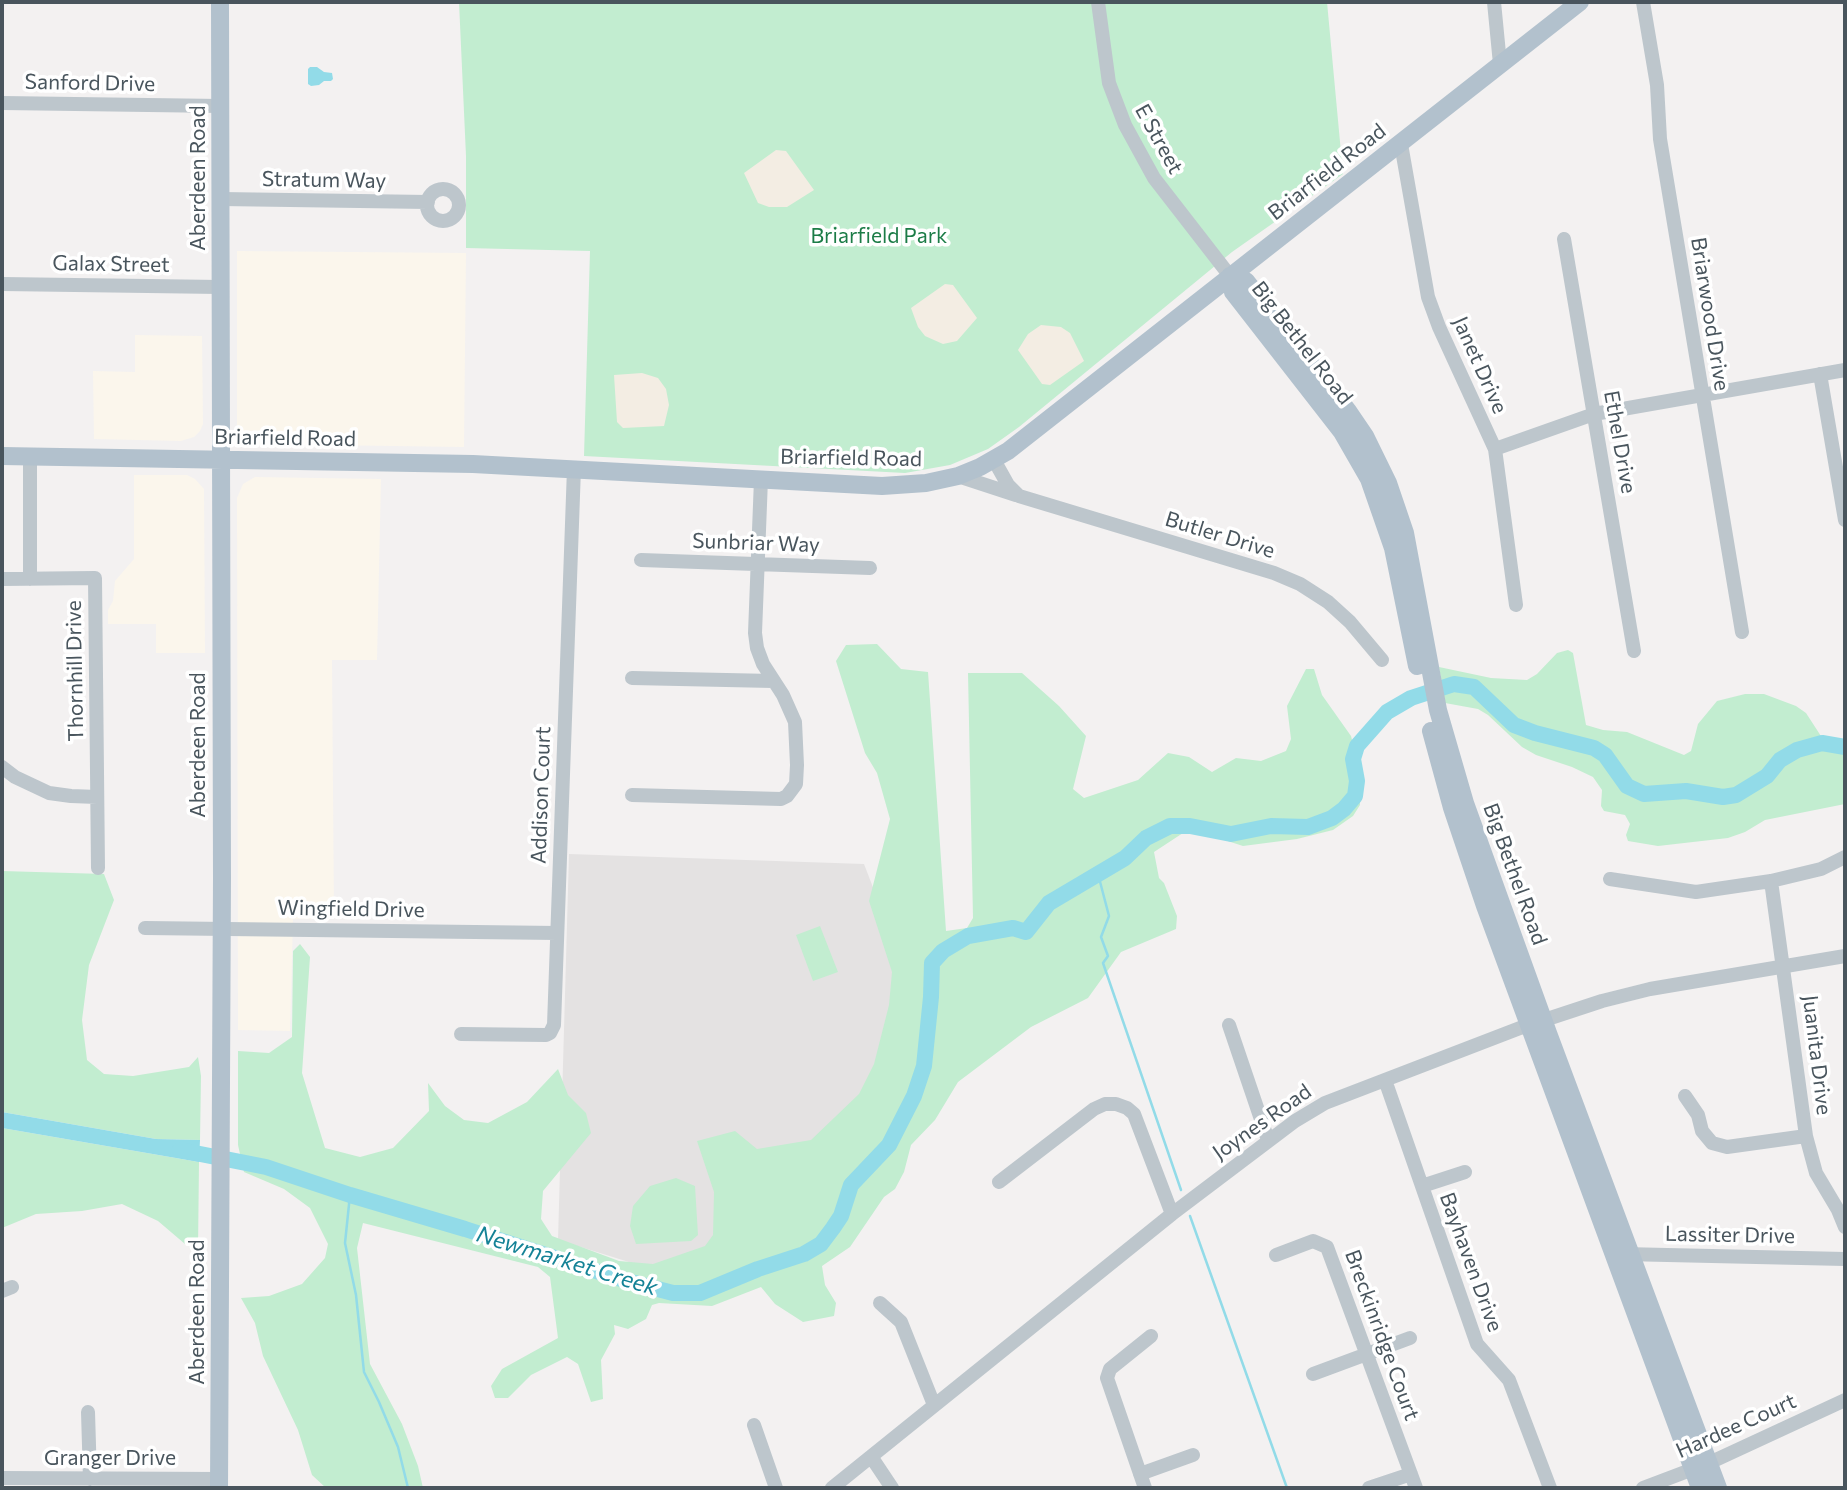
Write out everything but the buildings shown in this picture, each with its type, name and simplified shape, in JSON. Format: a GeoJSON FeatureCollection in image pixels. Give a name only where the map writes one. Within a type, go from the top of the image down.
{"type":"FeatureCollection","features":[{"type":"Feature","properties":{"kind":"main road","name":"Aberdeen Road"},"geometry":{"type":"LineString","coordinates":[[219,1484],[220,2]]}},
{"type":"Feature","properties":{"kind":"main road","name":"Briarfield Road"},"geometry":{"type":"LineString","coordinates":[[2,456],[473,464],[904,485],[926,484],[958,476],[1008,451],[1580,2]]}},
{"type":"Feature","properties":{"kind":"main road","name":"Big Bethel Road"},"geometry":{"type":"LineString","coordinates":[[1230,276],[1233,292],[1342,432],[1369,480],[1392,548],[1433,712],[1536,1023],[1701,1466],[1718,1488]]}},
{"type":"Feature","properties":{"kind":"main road","name":"Big Bethel Road"},"geometry":{"type":"LineString","coordinates":[[1700,1488],[1701,1466]]}},
{"type":"Feature","properties":{"kind":"street","name":"E Street"},"geometry":{"type":"LineString","coordinates":[[1098,2],[1109,83],[1125,125],[1154,178],[1230,276]]}},
{"type":"Feature","properties":{"kind":"street"},"geometry":{"type":"LineString","coordinates":[[1494,2],[1500,65]]}},
{"type":"Feature","properties":{"kind":"street","name":"Briarwood Drive"},"geometry":{"type":"LineString","coordinates":[[1643,2],[1657,85],[1660,139],[1742,632]]}},
{"type":"Feature","properties":{"kind":"street","name":"Sanford Drive"},"geometry":{"type":"LineString","coordinates":[[2,103],[221,106]]}},
{"type":"Feature","properties":{"kind":"street","name":"Janet Drive"},"geometry":{"type":"LineString","coordinates":[[1401,144],[1428,297],[1438,327],[1495,449],[1516,605]]}},
{"type":"Feature","properties":{"kind":"street","name":"Stratum Way"},"geometry":{"type":"LineString","coordinates":[[221,199],[428,202]]}},
{"type":"Feature","properties":{"kind":"street","name":"Ethel Drive"},"geometry":{"type":"LineString","coordinates":[[1564,239],[1634,651]]}},
{"type":"Feature","properties":{"kind":"street","name":"Galax Street"},"geometry":{"type":"LineString","coordinates":[[2,284],[220,287]]}},
{"type":"Feature","properties":{"kind":"street"},"geometry":{"type":"LineString","coordinates":[[1495,449],[1594,414],[1845,370]]}},
{"type":"Feature","properties":{"kind":"street"},"geometry":{"type":"LineString","coordinates":[[1820,374],[1845,520]]}},
{"type":"Feature","properties":{"kind":"street"},"geometry":{"type":"LineString","coordinates":[[2,579],[30,579],[30,457]]}},
{"type":"Feature","properties":{"kind":"street"},"geometry":{"type":"LineString","coordinates":[[994,460],[1008,485],[1019,496]]}},
{"type":"Feature","properties":{"kind":"street","name":"Addison Court"},"geometry":{"type":"LineString","coordinates":[[461,1034],[540,1035],[550,1033],[554,1025],[574,468]]}},
{"type":"Feature","properties":{"kind":"street","name":"Butler Drive"},"geometry":{"type":"LineString","coordinates":[[958,476],[1261,569],[1300,584],[1350,622],[1382,660]]}},
{"type":"Feature","properties":{"kind":"street"},"geometry":{"type":"LineString","coordinates":[[632,795],[773,800],[787,796],[796,784],[797,734],[790,709],[757,648],[761,479]]}},
{"type":"Feature","properties":{"kind":"street","name":"Sunbriar Way"},"geometry":{"type":"LineString","coordinates":[[640,560],[870,568]]}},
{"type":"Feature","properties":{"kind":"street","name":"Thornhill Drive"},"geometry":{"type":"LineString","coordinates":[[30,579],[95,578],[98,868]]}},
{"type":"Feature","properties":{"kind":"street"},"geometry":{"type":"LineString","coordinates":[[632,678],[773,681]]}},
{"type":"Feature","properties":{"kind":"street"},"geometry":{"type":"LineString","coordinates":[[2,767],[15,777],[49,793],[97,797]]}},
{"type":"Feature","properties":{"kind":"street"},"geometry":{"type":"LineString","coordinates":[[1610,878],[1696,892],[1771,881],[1821,869],[1845,857]]}},
{"type":"Feature","properties":{"kind":"street","name":"Juanita Drive"},"geometry":{"type":"LineString","coordinates":[[1771,881],[1785,967],[1806,1136],[1816,1173],[1845,1227]]}},
{"type":"Feature","properties":{"kind":"street","name":"Wingfield Drive"},"geometry":{"type":"LineString","coordinates":[[145,928],[557,933]]}},
{"type":"Feature","properties":{"kind":"street","name":"Joynes Road"},"geometry":{"type":"LineString","coordinates":[[832,1488],[1172,1214],[1268,1140],[1325,1103],[1536,1023],[1602,1001],[1650,989],[1845,956]]}},
{"type":"Feature","properties":{"kind":"street"},"geometry":{"type":"LineString","coordinates":[[1229,1025],[1268,1140]]}},
{"type":"Feature","properties":{"kind":"street","name":"Bayhaven Drive"},"geometry":{"type":"LineString","coordinates":[[1385,1080],[1477,1344],[1509,1380],[1550,1488]]}},
{"type":"Feature","properties":{"kind":"street"},"geometry":{"type":"LineString","coordinates":[[1685,1096],[1698,1115],[1702,1131],[1712,1143],[1727,1147],[1806,1136]]}},
{"type":"Feature","properties":{"kind":"street"},"geometry":{"type":"LineString","coordinates":[[999,1182],[1094,1109],[1105,1104],[1116,1104],[1134,1114],[1172,1214]]}},
{"type":"Feature","properties":{"kind":"street"},"geometry":{"type":"LineString","coordinates":[[1422,1186],[1465,1172]]}},
{"type":"Feature","properties":{"kind":"street","name":"Breckinridge Court"},"geometry":{"type":"LineString","coordinates":[[1276,1255],[1313,1241],[1326,1247],[1413,1481]]}},
{"type":"Feature","properties":{"kind":"street","name":"Lassiter Drive"},"geometry":{"type":"LineString","coordinates":[[1622,1254],[1845,1259]]}},
{"type":"Feature","properties":{"kind":"street"},"geometry":{"type":"LineString","coordinates":[[880,1303],[901,1322],[934,1405]]}},
{"type":"Feature","properties":{"kind":"street"},"geometry":{"type":"LineString","coordinates":[[1145,1488],[1107,1378],[1110,1369],[1152,1336]]}},
{"type":"Feature","properties":{"kind":"street"},"geometry":{"type":"LineString","coordinates":[[1313,1374],[1410,1338]]}},
{"type":"Feature","properties":{"kind":"street","name":"Hardee Court"},"geometry":{"type":"LineString","coordinates":[[1643,1488],[1701,1466],[1845,1400]]}},
{"type":"Feature","properties":{"kind":"street"},"geometry":{"type":"LineString","coordinates":[[88,1412],[90,1479]]}},
{"type":"Feature","properties":{"kind":"street"},"geometry":{"type":"LineString","coordinates":[[754,1426],[776,1488]]}},
{"type":"Feature","properties":{"kind":"street"},"geometry":{"type":"LineString","coordinates":[[1140,1474],[1193,1455]]}},
{"type":"Feature","properties":{"kind":"street"},"geometry":{"type":"LineString","coordinates":[[872,1458],[892,1488]]}},
{"type":"Feature","properties":{"kind":"street","name":"Granger Drive"},"geometry":{"type":"LineString","coordinates":[[10,1482],[90,1479],[219,1484]]}},
{"type":"Feature","properties":{"kind":"street"},"geometry":{"type":"LineString","coordinates":[[1368,1488],[1413,1481]]}},
{"type":"Feature","properties":{"kind":"shaded area"},"geometry":{"type":"Polygon","coordinates":[[[237,251],[466,253],[464,447],[252,444],[242,440],[237,425],[237,251]]]}},
{"type":"Feature","properties":{"kind":"shaded area"},"geometry":{"type":"Polygon","coordinates":[[[135,335],[202,336],[203,424],[194,437],[181,441],[94,439],[93,371],[135,372],[135,335]]]}},
{"type":"Feature","properties":{"kind":"shaded area"},"geometry":{"type":"Polygon","coordinates":[[[134,475],[187,475],[204,489],[205,653],[156,653],[156,624],[108,624],[108,610],[113,601],[115,581],[134,559],[134,475]]]}},
{"type":"Feature","properties":{"kind":"shaded area"},"geometry":{"type":"Polygon","coordinates":[[[255,477],[381,479],[377,660],[332,660],[334,919],[293,919],[290,1031],[238,1030],[237,498],[243,484],[255,477]]]}},
{"type":"Feature","properties":{"kind":"shaded area"},"geometry":{"type":"Polygon","coordinates":[[[569,854],[864,864],[899,955],[886,1070],[687,1280],[558,1240],[569,854]]]}},
{"type":"Feature","properties":{"kind":"green space","name":"Briarfield Park"},"geometry":{"type":"Polygon","coordinates":[[[459,2],[1327,2],[1343,174],[1232,252],[1019,427],[988,449],[950,465],[905,473],[584,456],[590,251],[466,248],[466,156],[459,2]]]}},
{"type":"Feature","properties":{"kind":"green space"},"geometry":{"type":"Polygon","coordinates":[[[877,644],[901,669],[928,672],[946,931],[967,928],[973,918],[968,673],[1022,673],[1059,706],[1086,736],[1073,789],[1084,798],[1138,780],[1168,753],[1189,757],[1212,772],[1236,758],[1261,761],[1286,751],[1291,739],[1287,706],[1306,669],[1314,669],[1322,695],[1351,736],[1360,769],[1360,805],[1353,816],[1333,830],[1297,839],[1243,846],[1206,834],[1183,833],[1154,852],[1159,878],[1164,883],[1177,916],[1176,929],[1121,952],[1088,998],[1031,1027],[958,1082],[935,1120],[911,1145],[904,1172],[895,1189],[884,1197],[850,1247],[822,1266],[825,1285],[836,1303],[834,1316],[803,1322],[775,1304],[761,1287],[712,1306],[659,1303],[652,1305],[646,1319],[628,1329],[614,1325],[615,1334],[601,1360],[603,1399],[591,1402],[578,1364],[567,1357],[531,1375],[508,1398],[495,1398],[491,1386],[502,1369],[558,1338],[550,1277],[538,1267],[363,1223],[357,1248],[370,1364],[402,1424],[418,1466],[423,1488],[326,1488],[312,1475],[298,1430],[263,1356],[255,1323],[241,1298],[269,1296],[302,1284],[325,1258],[328,1244],[310,1208],[284,1189],[244,1172],[238,1145],[238,1051],[269,1053],[292,1037],[293,951],[300,944],[310,957],[302,1073],[325,1148],[360,1157],[393,1148],[429,1111],[428,1083],[445,1106],[464,1120],[488,1123],[527,1102],[558,1069],[568,1095],[586,1113],[591,1133],[543,1191],[541,1219],[552,1236],[619,1261],[653,1264],[705,1246],[713,1235],[714,1192],[697,1141],[735,1131],[757,1149],[811,1140],[859,1094],[874,1064],[889,1005],[892,972],[869,901],[890,819],[877,773],[865,753],[836,661],[846,645],[877,644]]]}},
{"type":"Feature","properties":{"kind":"green space"},"geometry":{"type":"Polygon","coordinates":[[[1568,650],[1573,653],[1586,725],[1627,732],[1684,755],[1691,751],[1698,724],[1717,701],[1745,694],[1764,694],[1796,706],[1806,713],[1830,750],[1845,753],[1845,804],[1765,820],[1728,838],[1658,846],[1628,841],[1626,835],[1630,824],[1625,815],[1604,811],[1601,806],[1602,790],[1593,777],[1522,747],[1478,709],[1445,703],[1439,667],[1491,678],[1527,680],[1537,674],[1557,653],[1568,650]]]}},
{"type":"Feature","properties":{"kind":"green space"},"geometry":{"type":"Polygon","coordinates":[[[2,871],[104,874],[114,900],[89,965],[82,1020],[87,1060],[104,1074],[133,1076],[189,1067],[198,1057],[201,1076],[200,1140],[156,1139],[2,1112],[2,871]]]}},
{"type":"Feature","properties":{"kind":"green space"},"geometry":{"type":"Polygon","coordinates":[[[820,926],[838,972],[813,981],[796,935],[820,926]]]}},
{"type":"Feature","properties":{"kind":"green space"},"geometry":{"type":"Polygon","coordinates":[[[2,1128],[199,1162],[198,1250],[185,1244],[158,1221],[122,1204],[82,1211],[36,1214],[2,1228],[2,1128]]]}},
{"type":"Feature","properties":{"kind":"green space"},"geometry":{"type":"Polygon","coordinates":[[[676,1178],[695,1186],[698,1235],[691,1241],[636,1244],[630,1226],[633,1206],[650,1186],[676,1178]]]}},
{"type":"Feature","properties":{"kind":"sand"},"geometry":{"type":"Polygon","coordinates":[[[776,150],[786,151],[814,190],[787,207],[769,207],[758,203],[744,173],[776,150]]]}},
{"type":"Feature","properties":{"kind":"sand"},"geometry":{"type":"Polygon","coordinates":[[[945,284],[953,285],[977,318],[957,341],[943,344],[925,336],[918,327],[911,308],[945,284]]]}},
{"type":"Feature","properties":{"kind":"sand"},"geometry":{"type":"Polygon","coordinates":[[[1041,325],[1061,327],[1070,333],[1084,361],[1050,385],[1042,384],[1018,350],[1028,334],[1041,325]]]}},
{"type":"Feature","properties":{"kind":"sand"},"geometry":{"type":"Polygon","coordinates":[[[642,373],[658,378],[666,389],[669,405],[664,426],[623,428],[617,422],[614,375],[642,373]]]}},
{"type":"Feature","properties":{"kind":"water"},"geometry":{"type":"Polygon","coordinates":[[[310,67],[332,73],[333,79],[311,86],[308,84],[310,67]]]}},
{"type":"Feature","properties":{"kind":"water"},"geometry":{"type":"Polygon","coordinates":[[[2,1112],[156,1139],[200,1140],[199,1162],[2,1128],[2,1112]]]}},
{"type":"Feature","properties":{"kind":"waterway","name":"Newmarket Creek"},"geometry":{"type":"LineString","coordinates":[[180,1150],[266,1167],[627,1281],[673,1293],[700,1293],[758,1269],[804,1254],[821,1244],[833,1228],[841,1216],[851,1185],[889,1145],[914,1096],[924,1066],[932,963],[943,951],[968,936],[1013,928],[1026,932],[1049,903],[1125,858],[1146,838],[1170,826],[1190,826],[1231,834],[1271,826],[1308,827],[1332,818],[1355,796],[1357,781],[1353,759],[1357,746],[1387,712],[1411,698],[1454,684],[1474,687],[1514,725],[1594,748],[1605,755],[1627,786],[1644,794],[1686,791],[1723,797],[1736,795],[1767,776],[1780,760],[1797,750],[1822,743],[1845,747]]}},
{"type":"Feature","properties":{"kind":"waterway"},"geometry":{"type":"LineString","coordinates":[[1098,874],[1109,916],[1101,937],[1108,956],[1103,963],[1181,1190]]}},
{"type":"Feature","properties":{"kind":"waterway"},"geometry":{"type":"LineString","coordinates":[[350,1195],[345,1243],[356,1295],[364,1372],[398,1447],[408,1488]]}},
{"type":"Feature","properties":{"kind":"waterway"},"geometry":{"type":"LineString","coordinates":[[1190,1216],[1287,1488]]}}]}
